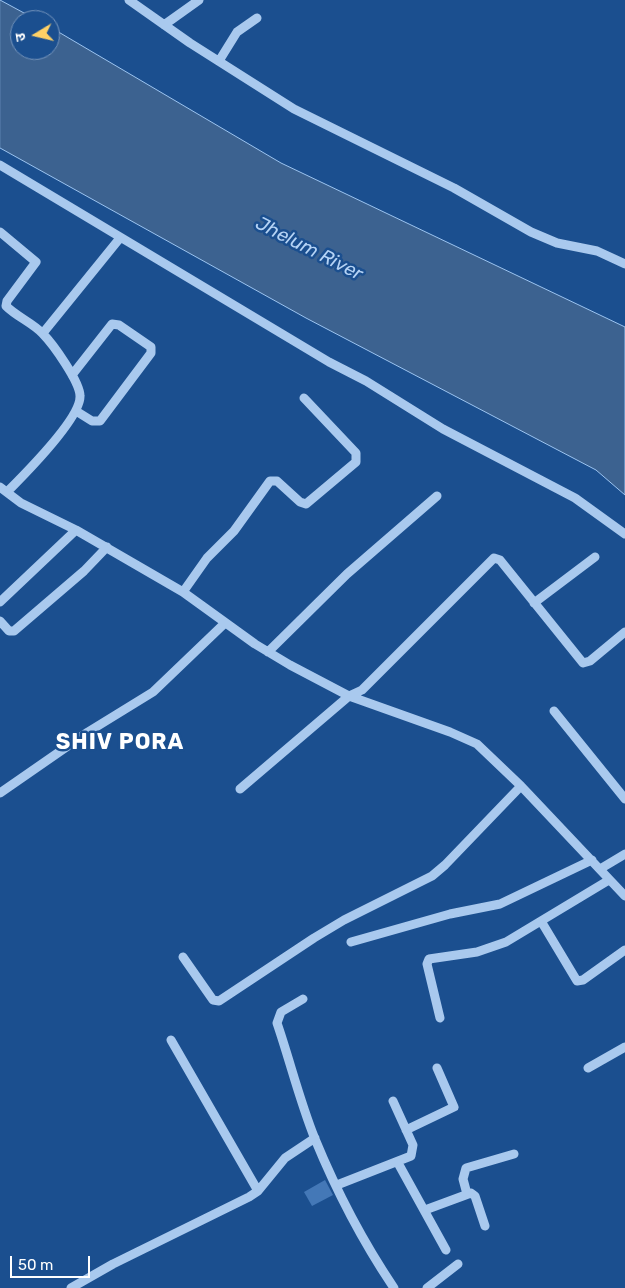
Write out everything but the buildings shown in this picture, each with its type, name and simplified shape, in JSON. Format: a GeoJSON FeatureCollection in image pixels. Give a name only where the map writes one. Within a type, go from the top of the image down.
{"type":"FeatureCollection","features":[{"type":"Feature","properties":{"kind":"street"},"geometry":{"type":"LineString","coordinates":[[129,0],[164,25],[294,108],[454,188],[531,232],[557,243],[598,251],[625,264]]}},
{"type":"Feature","properties":{"kind":"street"},"geometry":{"type":"LineString","coordinates":[[164,25],[198,0]]}},
{"type":"Feature","properties":{"kind":"street"},"geometry":{"type":"LineString","coordinates":[[219,60],[237,32],[256,18]]}},
{"type":"Feature","properties":{"kind":"street"},"geometry":{"type":"LineString","coordinates":[[0,165],[329,362],[366,380],[443,429],[574,498],[625,534]]}},
{"type":"Feature","properties":{"kind":"street"},"geometry":{"type":"LineString","coordinates":[[0,232],[36,262],[6,306],[43,333],[72,375],[80,397],[76,411],[69,422],[4,490],[21,503],[76,530],[183,592],[268,652],[349,696],[450,732],[477,744],[521,786],[625,896]]}},
{"type":"Feature","properties":{"kind":"street"},"geometry":{"type":"LineString","coordinates":[[43,333],[120,238]]}},
{"type":"Feature","properties":{"kind":"street"},"geometry":{"type":"LineString","coordinates":[[72,375],[112,324],[119,325],[151,347],[151,353],[100,420],[92,421],[76,411]]}},
{"type":"Feature","properties":{"kind":"street"},"geometry":{"type":"LineString","coordinates":[[183,592],[217,547],[234,531],[270,480],[277,481],[300,502],[306,504],[356,462],[356,453],[304,398]]}},
{"type":"Feature","properties":{"kind":"street"},"geometry":{"type":"LineString","coordinates":[[268,652],[347,574],[437,496]]}},
{"type":"Feature","properties":{"kind":"street"},"geometry":{"type":"LineString","coordinates":[[0,602],[76,530]]}},
{"type":"Feature","properties":{"kind":"street"},"geometry":{"type":"LineString","coordinates":[[0,620],[9,632],[14,631],[84,571],[106,548]]}},
{"type":"Feature","properties":{"kind":"street"},"geometry":{"type":"LineString","coordinates":[[534,603],[595,557]]}},
{"type":"Feature","properties":{"kind":"street"},"geometry":{"type":"LineString","coordinates":[[240,789],[349,696],[362,690],[494,558],[500,560],[583,663],[590,661],[625,632]]}},
{"type":"Feature","properties":{"kind":"street"},"geometry":{"type":"LineString","coordinates":[[0,793],[88,732],[153,692],[225,623]]}},
{"type":"Feature","properties":{"kind":"street"},"geometry":{"type":"LineString","coordinates":[[554,711],[625,799]]}},
{"type":"Feature","properties":{"kind":"street"},"geometry":{"type":"LineString","coordinates":[[183,957],[213,1000],[218,1001],[344,920],[432,876],[445,865],[521,786]]}},
{"type":"Feature","properties":{"kind":"street"},"geometry":{"type":"LineString","coordinates":[[600,869],[625,854]]}},
{"type":"Feature","properties":{"kind":"street"},"geometry":{"type":"LineString","coordinates":[[351,942],[450,914],[500,904],[592,860]]}},
{"type":"Feature","properties":{"kind":"street"},"geometry":{"type":"LineString","coordinates":[[440,1018],[427,960],[493,948],[609,880]]}},
{"type":"Feature","properties":{"kind":"street"},"geometry":{"type":"LineString","coordinates":[[541,920],[577,981],[583,980],[625,950]]}},
{"type":"Feature","properties":{"kind":"street"},"geometry":{"type":"LineString","coordinates":[[303,999],[281,1012],[276,1023],[315,1138],[377,1264],[394,1288]]}},
{"type":"Feature","properties":{"kind":"street"},"geometry":{"type":"LineString","coordinates":[[171,1040],[258,1191]]}},
{"type":"Feature","properties":{"kind":"street"},"geometry":{"type":"LineString","coordinates":[[588,1068],[625,1047]]}},
{"type":"Feature","properties":{"kind":"street"},"geometry":{"type":"LineString","coordinates":[[406,1130],[454,1107],[437,1068]]}},
{"type":"Feature","properties":{"kind":"street"},"geometry":{"type":"LineString","coordinates":[[337,1185],[398,1163],[411,1156],[413,1145],[393,1101]]}},
{"type":"Feature","properties":{"kind":"street"},"geometry":{"type":"LineString","coordinates":[[71,1288],[113,1264],[258,1191],[285,1158],[315,1138]]}},
{"type":"Feature","properties":{"kind":"street"},"geometry":{"type":"LineString","coordinates":[[467,1194],[462,1179],[466,1168],[514,1154]]}},
{"type":"Feature","properties":{"kind":"street"},"geometry":{"type":"LineString","coordinates":[[398,1163],[446,1250]]}},
{"type":"Feature","properties":{"kind":"street"},"geometry":{"type":"LineString","coordinates":[[425,1210],[467,1194],[475,1196],[485,1226]]}},
{"type":"Feature","properties":{"kind":"street"},"geometry":{"type":"LineString","coordinates":[[427,1288],[458,1264]]}},
{"type":"Feature","properties":{"kind":"water","name":"Jhelum River"},"geometry":{"type":"Polygon","coordinates":[[[0,0],[18,10],[10,10],[10,60],[60,60],[60,33],[281,163],[625,327],[625,495],[596,470],[306,318],[0,148],[0,0]]]}},
{"type":"Feature","properties":{"kind":"district","name":"SHIV PORA"},"geometry":{"type":"Point","coordinates":[120,743]}}]}
